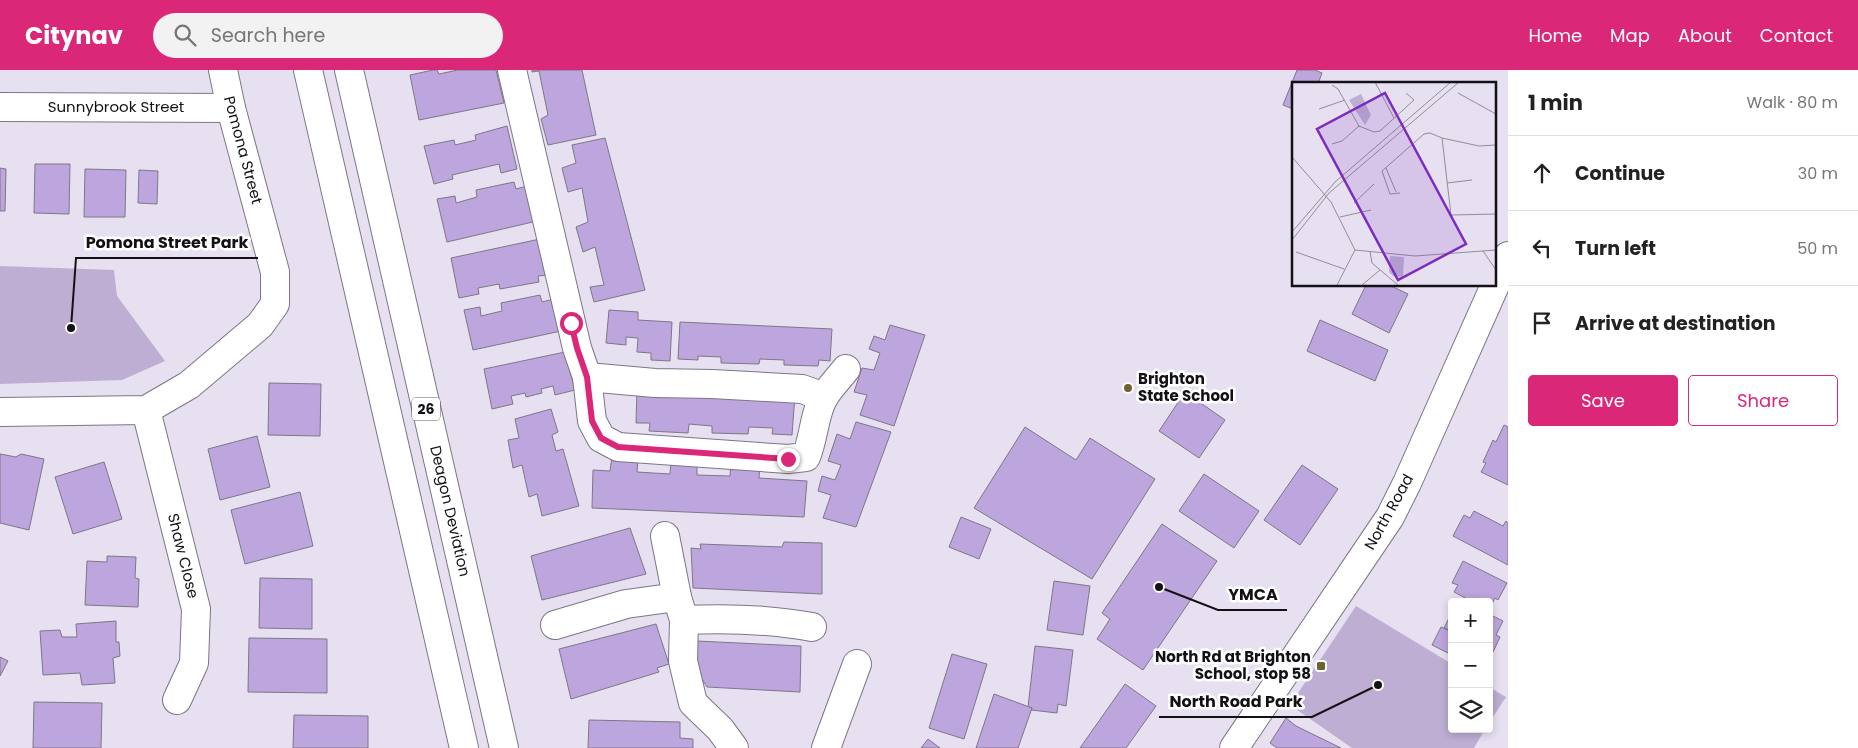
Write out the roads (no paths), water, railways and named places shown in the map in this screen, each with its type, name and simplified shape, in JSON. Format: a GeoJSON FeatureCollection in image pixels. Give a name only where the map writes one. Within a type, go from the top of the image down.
{"type":"FeatureCollection","features":[{"type":"Feature","properties":{"kind":"main road","name":"Pomona Street"},"geometry":{"type":"LineString","coordinates":[[0,412],[146,410],[189,385],[260,325],[275,304],[275,272],[231,108],[223,70]]}},
{"type":"Feature","properties":{"kind":"main road"},"geometry":{"type":"LineString","coordinates":[[308,70],[464,748]]}},
{"type":"Feature","properties":{"kind":"main road","name":"Deagon Deviation"},"geometry":{"type":"LineString","coordinates":[[348,70],[504,748]]}},
{"type":"Feature","properties":{"kind":"main road"},"geometry":{"type":"LineString","coordinates":[[512,70],[573,331],[587,377],[592,421],[601,438],[618,447],[788,459],[806,457],[824,397],[846,369]]}},
{"type":"Feature","properties":{"kind":"main road","name":"Sunnybrook Street"},"geometry":{"type":"LineString","coordinates":[[0,107],[231,108]]}},
{"type":"Feature","properties":{"kind":"main road","name":"North Road"},"geometry":{"type":"LineString","coordinates":[[1496,283],[1508,256]]}},
{"type":"Feature","properties":{"kind":"main road","name":"North Road"},"geometry":{"type":"LineString","coordinates":[[1234,748],[1390,516],[1407,483],[1495,286]]}},
{"type":"Feature","properties":{"kind":"main road"},"geometry":{"type":"LineString","coordinates":[[587,377],[655,383],[729,384],[802,389],[824,397]]}},
{"type":"Feature","properties":{"kind":"main road","name":"Shaw Close"},"geometry":{"type":"LineString","coordinates":[[146,410],[196,609],[194,663],[177,700]]}},
{"type":"Feature","properties":{"kind":"main road"},"geometry":{"type":"LineString","coordinates":[[665,536],[680,608],[683,661],[693,703],[720,729],[734,748]]}},
{"type":"Feature","properties":{"kind":"main road"},"geometry":{"type":"LineString","coordinates":[[555,625],[626,604],[680,608],[719,618],[781,622],[812,627]]}},
{"type":"Feature","properties":{"kind":"main road"},"geometry":{"type":"LineString","coordinates":[[826,748],[857,664]]}},
{"type":"Feature","properties":{"kind":"place","name":"Pomona Street Park"},"geometry":{"type":"Point","coordinates":[71,328]}},
{"type":"Feature","properties":{"kind":"place","name":"Brighton State School"},"geometry":{"type":"Point","coordinates":[1128,388]}},
{"type":"Feature","properties":{"kind":"place","name":"YMCA"},"geometry":{"type":"Point","coordinates":[1159,587]}},
{"type":"Feature","properties":{"kind":"place","name":"North Rd at Brighton School, stop 58"},"geometry":{"type":"Point","coordinates":[1321,666]}},
{"type":"Feature","properties":{"kind":"place","name":"North Road Park"},"geometry":{"type":"Point","coordinates":[1378,685]}}]}
